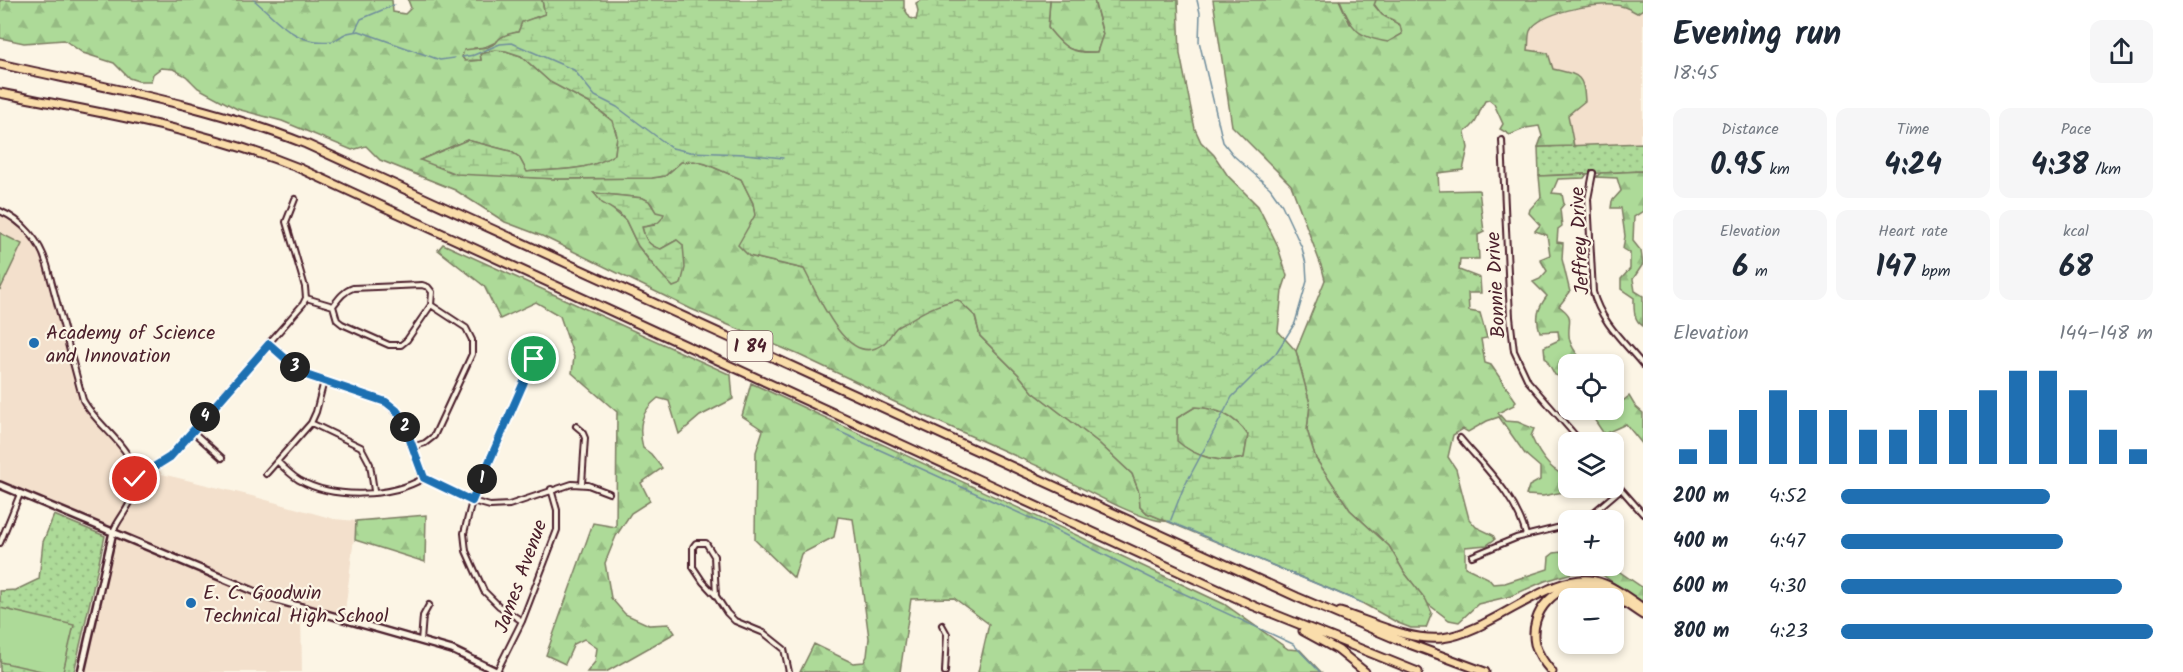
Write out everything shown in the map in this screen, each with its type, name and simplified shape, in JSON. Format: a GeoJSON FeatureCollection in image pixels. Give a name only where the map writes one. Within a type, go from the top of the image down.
{"type":"FeatureCollection","features":[{"type":"Feature","properties":{"kind":"highway","name":"I 84"},"geometry":{"type":"LineString","coordinates":[[0,64],[208,111],[256,125],[319,149],[1316,606],[1485,672]]}},
{"type":"Feature","properties":{"kind":"highway","name":"I 84"},"geometry":{"type":"LineString","coordinates":[[0,93],[174,127],[293,165],[1289,621],[1418,672]]}},
{"type":"Feature","properties":{"kind":"highway"},"geometry":{"type":"LineString","coordinates":[[1316,606],[1409,635],[1431,638],[1467,632],[1560,584],[1577,579],[1602,582],[1643,608]]}},
{"type":"Feature","properties":{"kind":"highway"},"geometry":{"type":"LineString","coordinates":[[1552,672],[1537,650],[1535,627],[1542,608],[1559,591],[1575,586],[1593,586],[1611,594],[1643,615]]}},
{"type":"Feature","properties":{"kind":"highway"},"geometry":{"type":"LineString","coordinates":[[1289,621],[1338,650],[1365,672]]}},
{"type":"Feature","properties":{"kind":"main road"},"geometry":{"type":"LineString","coordinates":[[0,485],[280,601],[460,653],[498,672]]}},
{"type":"Feature","properties":{"kind":"main road"},"geometry":{"type":"LineString","coordinates":[[81,672],[113,532]]}},
{"type":"Feature","properties":{"kind":"street","name":"Bonnie Drive"},"geometry":{"type":"LineString","coordinates":[[1502,140],[1510,317],[1514,351],[1528,381],[1572,432]]}},
{"type":"Feature","properties":{"kind":"street","name":"Jeffrey Drive"},"geometry":{"type":"LineString","coordinates":[[1593,173],[1588,199],[1593,292],[1596,303],[1608,323],[1643,365]]}},
{"type":"Feature","properties":{"kind":"street"},"geometry":{"type":"LineString","coordinates":[[135,473],[163,463],[300,309],[306,298],[305,287],[286,222],[295,199]]}},
{"type":"Feature","properties":{"kind":"street"},"geometry":{"type":"LineString","coordinates":[[0,211],[22,225],[41,248],[84,400],[94,416],[126,450],[135,473],[135,486],[131,499],[113,532]]}},
{"type":"Feature","properties":{"kind":"street"},"geometry":{"type":"LineString","coordinates":[[422,285],[428,287],[432,292],[431,305],[407,340],[400,345],[389,345],[342,324],[337,320],[333,306],[346,291],[353,288],[422,285]]}},
{"type":"Feature","properties":{"kind":"street"},"geometry":{"type":"LineString","coordinates":[[306,298],[333,306]]}},
{"type":"Feature","properties":{"kind":"street"},"geometry":{"type":"LineString","coordinates":[[412,447],[425,443],[434,436],[472,354],[472,340],[466,328],[431,305]]}},
{"type":"Feature","properties":{"kind":"street"},"geometry":{"type":"LineString","coordinates":[[269,344],[303,374],[386,402],[402,418],[424,478],[472,501],[490,506],[501,506],[551,489],[582,484],[609,493]]}},
{"type":"Feature","properties":{"kind":"street"},"geometry":{"type":"LineString","coordinates":[[522,621],[499,606],[484,591],[466,551],[464,533],[472,501],[534,359]]}},
{"type":"Feature","properties":{"kind":"street"},"geometry":{"type":"LineString","coordinates":[[266,474],[311,423],[324,381]]}},
{"type":"Feature","properties":{"kind":"street"},"geometry":{"type":"LineString","coordinates":[[311,423],[361,447],[370,464],[374,491]]}},
{"type":"Feature","properties":{"kind":"street"},"geometry":{"type":"LineString","coordinates":[[576,426],[585,438],[582,484]]}},
{"type":"Feature","properties":{"kind":"street"},"geometry":{"type":"LineString","coordinates":[[192,431],[222,458]]}},
{"type":"Feature","properties":{"kind":"street"},"geometry":{"type":"LineString","coordinates":[[1460,438],[1509,498],[1519,515],[1526,535]]}},
{"type":"Feature","properties":{"kind":"street"},"geometry":{"type":"LineString","coordinates":[[278,462],[297,479],[314,487],[342,494],[401,488],[424,478]]}},
{"type":"Feature","properties":{"kind":"street","name":"James Avenue"},"geometry":{"type":"LineString","coordinates":[[498,672],[522,621],[557,530],[557,510],[551,489]]}},
{"type":"Feature","properties":{"kind":"street"},"geometry":{"type":"LineString","coordinates":[[1624,492],[1643,514]]}},
{"type":"Feature","properties":{"kind":"street"},"geometry":{"type":"LineString","coordinates":[[0,543],[21,494]]}},
{"type":"Feature","properties":{"kind":"street"},"geometry":{"type":"LineString","coordinates":[[1596,510],[1610,498]]}},
{"type":"Feature","properties":{"kind":"street"},"geometry":{"type":"LineString","coordinates":[[1472,556],[1497,544],[1558,528]]}},
{"type":"Feature","properties":{"kind":"street"},"geometry":{"type":"LineString","coordinates":[[716,596],[712,550],[706,543],[696,543],[693,547],[693,567],[703,582],[735,621],[764,633],[784,649],[789,672]]}},
{"type":"Feature","properties":{"kind":"street"},"geometry":{"type":"LineString","coordinates":[[422,641],[423,616],[429,605]]}},
{"type":"Feature","properties":{"kind":"street"},"geometry":{"type":"LineString","coordinates":[[942,626],[947,634],[945,672]]}},
{"type":"Feature","properties":{"kind":"shaded area"},"geometry":{"type":"Polygon","coordinates":[[[1611,4],[1636,13],[1643,9],[1643,135],[1640,133],[1640,143],[1574,146],[1567,115],[1575,110],[1563,72],[1553,69],[1528,50],[1530,31],[1540,21],[1553,15],[1585,7],[1611,4]]]}},
{"type":"Feature","properties":{"kind":"shaded area"},"geometry":{"type":"Polygon","coordinates":[[[0,211],[18,222],[41,248],[80,389],[87,406],[123,447],[135,473],[157,466],[162,474],[334,519],[356,521],[344,620],[301,608],[302,672],[81,672],[113,533],[0,485],[0,211]]]}},
{"type":"Feature","properties":{"kind":"green space"},"geometry":{"type":"Polygon","coordinates":[[[0,0],[392,0],[393,12],[405,14],[411,8],[408,0],[542,0],[545,14],[523,22],[518,32],[486,46],[474,48],[471,61],[481,60],[480,54],[495,50],[521,56],[550,82],[591,104],[612,121],[617,136],[615,154],[584,167],[527,172],[519,157],[510,151],[467,140],[420,160],[523,177],[557,179],[652,178],[665,176],[681,162],[694,161],[741,179],[753,203],[755,215],[749,256],[804,269],[823,303],[884,343],[897,326],[922,311],[958,299],[975,316],[980,336],[1033,392],[1098,442],[1132,474],[1139,492],[1140,506],[1147,513],[1168,521],[1142,516],[1124,509],[1042,468],[886,398],[799,355],[691,309],[542,236],[505,222],[455,190],[380,160],[366,146],[352,150],[282,121],[237,109],[198,88],[186,76],[173,69],[161,68],[153,74],[151,81],[138,81],[129,78],[114,63],[83,53],[64,40],[24,43],[0,38],[0,0]],[[594,193],[626,221],[638,246],[650,262],[677,240],[661,249],[648,241],[642,227],[655,225],[655,213],[650,203],[643,198],[594,193]]]}},
{"type":"Feature","properties":{"kind":"green space"},"geometry":{"type":"Polygon","coordinates":[[[542,0],[904,0],[904,8],[910,18],[916,20],[918,11],[916,3],[921,0],[1050,0],[1048,28],[1064,45],[1074,51],[1097,52],[1103,34],[1094,0],[1178,0],[1180,54],[1195,129],[1201,142],[1214,155],[1228,176],[1258,206],[1277,244],[1287,276],[1282,291],[1278,331],[1296,351],[1310,404],[1307,430],[1316,459],[1350,510],[1389,546],[1404,572],[1426,600],[1432,613],[1426,628],[1411,628],[1398,623],[1362,603],[1147,513],[1140,506],[1139,492],[1132,474],[1098,442],[1033,392],[980,336],[975,316],[958,300],[938,305],[897,327],[884,343],[871,349],[858,347],[846,339],[835,326],[804,269],[749,256],[738,245],[755,215],[753,203],[741,179],[694,161],[681,162],[665,176],[652,178],[557,179],[456,174],[420,160],[467,140],[510,151],[519,157],[527,172],[584,167],[615,154],[617,136],[613,121],[591,104],[550,82],[521,56],[495,50],[480,54],[481,60],[465,61],[462,57],[464,50],[488,47],[509,34],[518,32],[522,22],[545,14],[542,0]],[[1195,407],[1177,418],[1177,441],[1184,447],[1208,458],[1235,460],[1244,458],[1248,435],[1232,418],[1195,407]]]}},
{"type":"Feature","properties":{"kind":"green space"},"geometry":{"type":"Polygon","coordinates":[[[1050,0],[1094,0],[1103,35],[1097,52],[1080,52],[1068,48],[1059,41],[1048,28],[1050,0]]]}},
{"type":"Feature","properties":{"kind":"green space"},"geometry":{"type":"Polygon","coordinates":[[[1213,0],[1339,0],[1350,24],[1393,20],[1382,15],[1374,4],[1376,0],[1643,0],[1643,9],[1637,13],[1617,5],[1582,7],[1544,19],[1535,24],[1530,31],[1528,50],[1548,53],[1553,69],[1573,74],[1581,80],[1583,85],[1585,101],[1568,115],[1574,146],[1538,147],[1542,136],[1539,126],[1526,128],[1510,135],[1500,129],[1503,124],[1494,104],[1489,100],[1485,101],[1476,121],[1465,132],[1468,148],[1463,170],[1438,173],[1439,191],[1479,190],[1484,232],[1478,235],[1479,259],[1460,259],[1459,270],[1480,278],[1481,293],[1468,293],[1469,311],[1480,313],[1487,338],[1481,339],[1485,363],[1491,365],[1516,401],[1514,405],[1498,413],[1505,421],[1518,422],[1534,429],[1531,436],[1541,455],[1558,472],[1558,493],[1543,496],[1526,495],[1529,486],[1540,480],[1540,467],[1525,454],[1499,417],[1468,432],[1463,429],[1453,435],[1448,457],[1456,469],[1469,519],[1476,527],[1493,535],[1495,539],[1487,545],[1465,547],[1465,567],[1488,578],[1493,584],[1505,583],[1548,569],[1549,557],[1558,552],[1558,576],[1562,576],[1511,596],[1478,604],[1459,622],[1449,620],[1428,604],[1404,572],[1389,546],[1350,510],[1316,459],[1307,430],[1310,404],[1296,351],[1325,280],[1322,268],[1291,185],[1232,126],[1213,0]]]}},
{"type":"Feature","properties":{"kind":"green space"},"geometry":{"type":"Polygon","coordinates":[[[1340,0],[1376,0],[1374,5],[1382,15],[1400,25],[1402,34],[1388,42],[1362,34],[1352,25],[1340,0]]]}},
{"type":"Feature","properties":{"kind":"green space"},"geometry":{"type":"Polygon","coordinates":[[[1643,143],[1643,171],[1539,176],[1538,147],[1643,143]]]}},
{"type":"Feature","properties":{"kind":"green space"},"geometry":{"type":"Polygon","coordinates":[[[1643,171],[1643,211],[1634,217],[1633,241],[1641,251],[1643,264],[1633,279],[1635,291],[1643,296],[1643,326],[1636,317],[1634,298],[1621,289],[1621,279],[1630,269],[1630,253],[1623,249],[1625,236],[1621,208],[1611,208],[1612,201],[1621,191],[1617,178],[1596,177],[1601,173],[1643,171]]]}},
{"type":"Feature","properties":{"kind":"green space"},"geometry":{"type":"Polygon","coordinates":[[[1587,174],[1584,178],[1558,179],[1552,193],[1562,194],[1564,204],[1560,209],[1562,226],[1558,229],[1557,242],[1563,243],[1562,259],[1570,292],[1559,306],[1569,316],[1569,335],[1577,354],[1558,354],[1558,376],[1555,375],[1545,357],[1544,347],[1559,340],[1558,331],[1540,332],[1538,313],[1547,296],[1533,282],[1540,279],[1547,271],[1540,259],[1550,255],[1547,235],[1535,231],[1540,225],[1529,213],[1541,197],[1539,176],[1587,174]]]}},
{"type":"Feature","properties":{"kind":"green space"},"geometry":{"type":"Polygon","coordinates":[[[594,193],[643,198],[649,201],[656,212],[664,214],[653,225],[642,227],[648,241],[657,248],[661,249],[677,240],[683,245],[685,268],[681,284],[673,287],[638,246],[626,221],[619,213],[602,203],[594,193]]]}},
{"type":"Feature","properties":{"kind":"green space"},"geometry":{"type":"Polygon","coordinates":[[[0,233],[22,244],[0,290],[0,233]]]}},
{"type":"Feature","properties":{"kind":"green space"},"geometry":{"type":"Polygon","coordinates":[[[443,244],[731,375],[733,399],[700,416],[679,434],[669,401],[658,398],[644,414],[641,427],[643,448],[662,468],[641,483],[650,501],[631,513],[616,536],[605,563],[611,598],[625,614],[649,625],[669,624],[675,633],[606,672],[587,672],[595,662],[597,648],[584,639],[574,644],[565,664],[546,655],[593,523],[616,527],[617,412],[572,373],[574,357],[560,316],[536,302],[500,319],[484,286],[438,250],[443,244]]]}},
{"type":"Feature","properties":{"kind":"green space"},"geometry":{"type":"Polygon","coordinates":[[[751,383],[1224,604],[1288,649],[1300,650],[1321,672],[978,672],[989,624],[954,598],[911,599],[900,672],[800,672],[814,644],[853,663],[864,662],[867,656],[869,638],[853,519],[838,517],[834,537],[801,554],[794,578],[755,540],[756,452],[763,430],[742,416],[751,383]]]}},
{"type":"Feature","properties":{"kind":"green space"},"geometry":{"type":"Polygon","coordinates":[[[1629,396],[1643,413],[1643,445],[1626,424],[1608,432],[1603,432],[1595,420],[1624,420],[1624,400],[1629,396]]]}},
{"type":"Feature","properties":{"kind":"green space"},"geometry":{"type":"Polygon","coordinates":[[[1195,407],[1211,409],[1238,423],[1248,435],[1244,458],[1226,460],[1208,458],[1176,441],[1177,418],[1195,407]]]}},
{"type":"Feature","properties":{"kind":"green space"},"geometry":{"type":"Polygon","coordinates":[[[54,515],[105,536],[74,672],[0,672],[0,591],[16,590],[39,579],[43,542],[54,515]]]}},
{"type":"Feature","properties":{"kind":"green space"},"geometry":{"type":"Polygon","coordinates":[[[426,515],[425,562],[355,540],[356,521],[426,515]]]}},
{"type":"Feature","properties":{"kind":"green space"},"geometry":{"type":"Polygon","coordinates":[[[1624,575],[1643,588],[1643,604],[1624,590],[1624,588],[1604,576],[1624,575]]]}},
{"type":"Feature","properties":{"kind":"green space"},"geometry":{"type":"Polygon","coordinates":[[[0,608],[74,625],[63,672],[46,672],[0,662],[0,608]]]}},
{"type":"Feature","properties":{"kind":"waterway"},"geometry":{"type":"LineString","coordinates":[[254,0],[288,30],[308,40],[332,41],[347,33],[359,31],[440,60],[454,58]]}},
{"type":"Feature","properties":{"kind":"waterway"},"geometry":{"type":"LineString","coordinates":[[1170,522],[1183,489],[1232,397],[1276,353],[1295,323],[1307,281],[1302,248],[1282,205],[1270,188],[1234,156],[1223,142],[1199,41],[1200,13],[1197,0]]}},
{"type":"Feature","properties":{"kind":"waterway"},"geometry":{"type":"LineString","coordinates":[[355,31],[361,19],[394,5]]}},
{"type":"Feature","properties":{"kind":"waterway"},"geometry":{"type":"LineString","coordinates":[[462,57],[474,55],[500,44],[512,43],[574,70],[595,96],[617,107],[672,148],[690,152],[783,158]]}},
{"type":"Feature","properties":{"kind":"waterway"},"geometry":{"type":"LineString","coordinates":[[838,431],[1039,522],[1163,584],[1293,644],[1320,672]]}},
{"type":"Feature","properties":{"kind":"waterway"},"geometry":{"type":"LineString","coordinates":[[1168,521],[1362,603]]}},
{"type":"Feature","properties":{"kind":"place","name":"Academy of Science and Innovation"},"geometry":{"type":"Point","coordinates":[34,343]}},
{"type":"Feature","properties":{"kind":"place","name":"E. C. Goodwin Technical High School"},"geometry":{"type":"Point","coordinates":[191,603]}},
{"type":"Feature","properties":{"kind":"route"},"geometry":{"type":"LineString","coordinates":[[135,479],[135,473],[163,463],[170,457],[269,344],[303,374],[386,402],[402,418],[424,478],[472,501],[534,359]]}}]}
